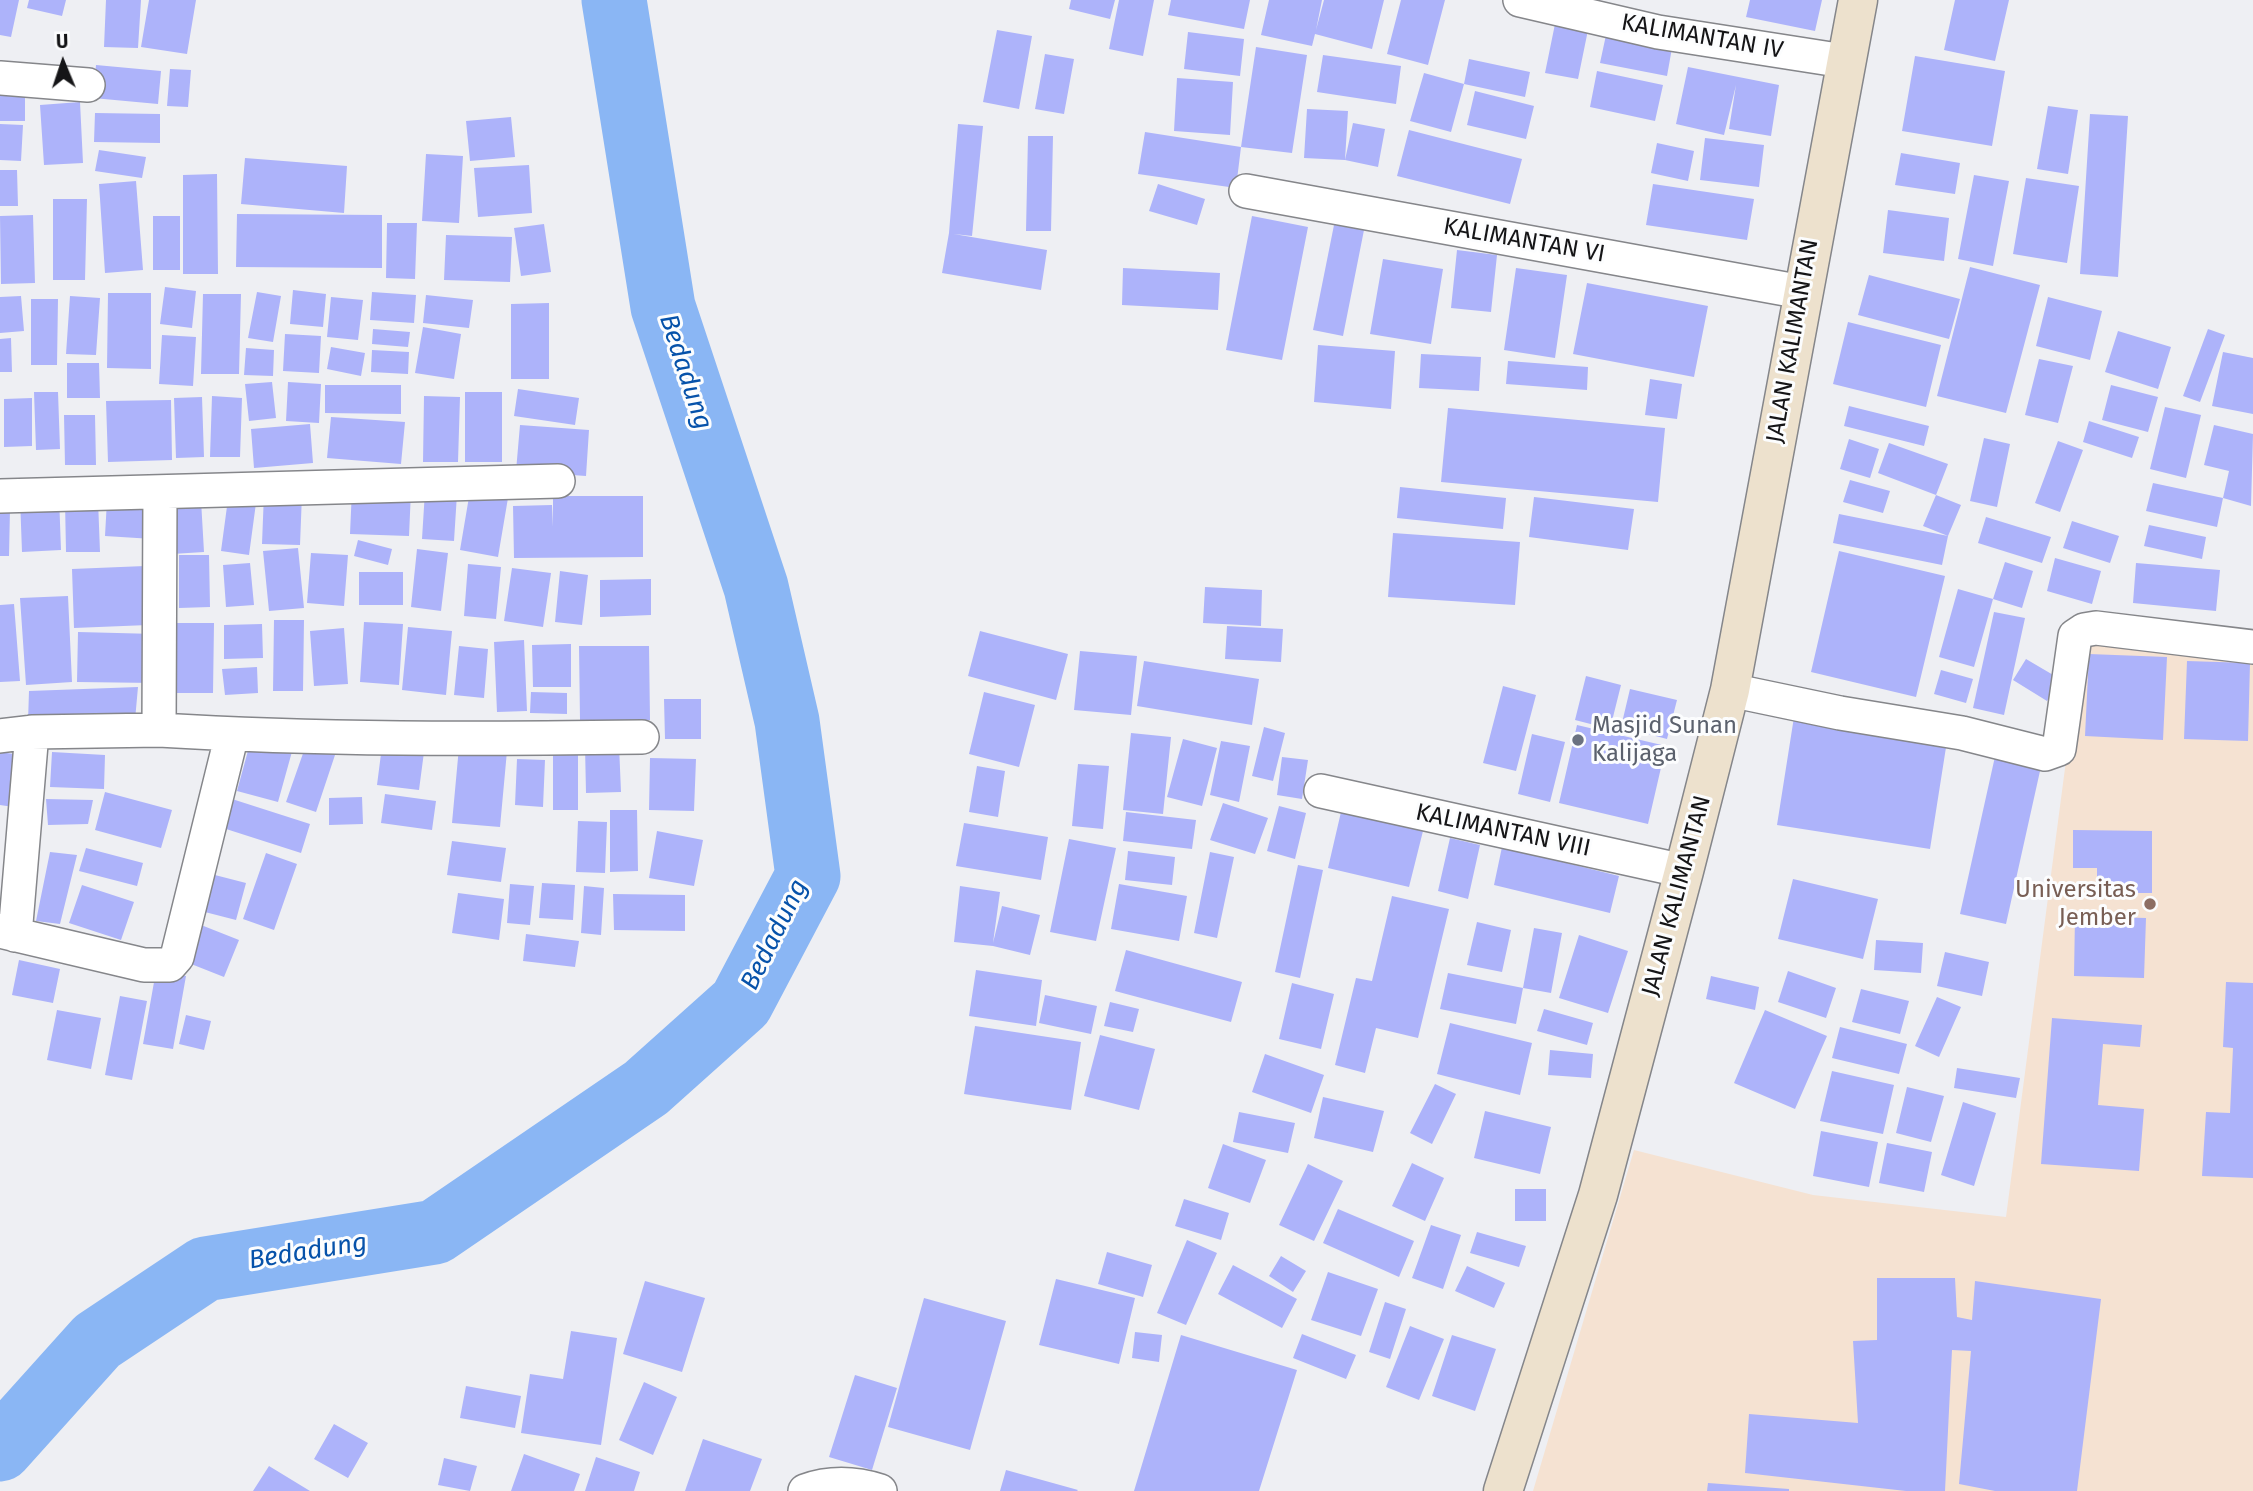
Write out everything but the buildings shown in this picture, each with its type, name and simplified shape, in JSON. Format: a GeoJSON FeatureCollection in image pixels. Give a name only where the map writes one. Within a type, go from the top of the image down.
{"type":"FeatureCollection","features":[{"type":"Feature","properties":{"kind":"main road","name":"JALAN KALIMANTAN"},"geometry":{"type":"LineString","coordinates":[[1503,1491],[1598,1195],[1730,690],[1844,61],[1858,0]]}},
{"type":"Feature","properties":{"kind":"street","name":"KALIMANTAN IV"},"geometry":{"type":"LineString","coordinates":[[1520,0],[1658,32],[1844,61]]}},
{"type":"Feature","properties":{"kind":"street"},"geometry":{"type":"LineString","coordinates":[[0,78],[88,85]]}},
{"type":"Feature","properties":{"kind":"street","name":"KALIMANTAN VI"},"geometry":{"type":"LineString","coordinates":[[1246,191],[1802,292]]}},
{"type":"Feature","properties":{"kind":"street"},"geometry":{"type":"LineString","coordinates":[[0,496],[558,481]]}},
{"type":"Feature","properties":{"kind":"street"},"geometry":{"type":"LineString","coordinates":[[159,730],[160,492]]}},
{"type":"Feature","properties":{"kind":"street"},"geometry":{"type":"LineString","coordinates":[[1730,690],[1840,713],[1962,733],[2045,754],[2059,748],[2076,636],[2084,630],[2096,628],[2253,647]]}},
{"type":"Feature","properties":{"kind":"street"},"geometry":{"type":"LineString","coordinates":[[232,734],[177,957],[170,965],[144,965],[8,933],[16,734],[159,730],[435,740],[642,737]]}},
{"type":"Feature","properties":{"kind":"street","name":"KALIMANTAN VIII"},"geometry":{"type":"LineString","coordinates":[[1321,791],[1684,871]]}},
{"type":"Feature","properties":{"kind":"street"},"geometry":{"type":"LineString","coordinates":[[805,1491],[829,1485],[850,1484],[880,1491]]}},
{"type":"Feature","properties":{"kind":"shaded area","name":"Universitas Jember"},"geometry":{"type":"Polygon","coordinates":[[[2082,639],[2253,658],[2253,1491],[1533,1491],[1634,1150],[1813,1195],[2006,1217],[2082,639]]]}},
{"type":"Feature","properties":{"kind":"waterway","name":"Bedadung"},"geometry":{"type":"LineString","coordinates":[[0,1449],[97,1341],[205,1269],[435,1232],[646,1088],[741,1003],[808,876],[787,721],[756,587],[663,307],[614,0]]}},
{"type":"Feature","properties":{"kind":"place","name":"Masjid Sunan Kalijaga"},"geometry":{"type":"Point","coordinates":[1578,740]}},
{"type":"Feature","properties":{"kind":"place","name":"Universitas Jember"},"geometry":{"type":"Point","coordinates":[2150,904]}}]}
